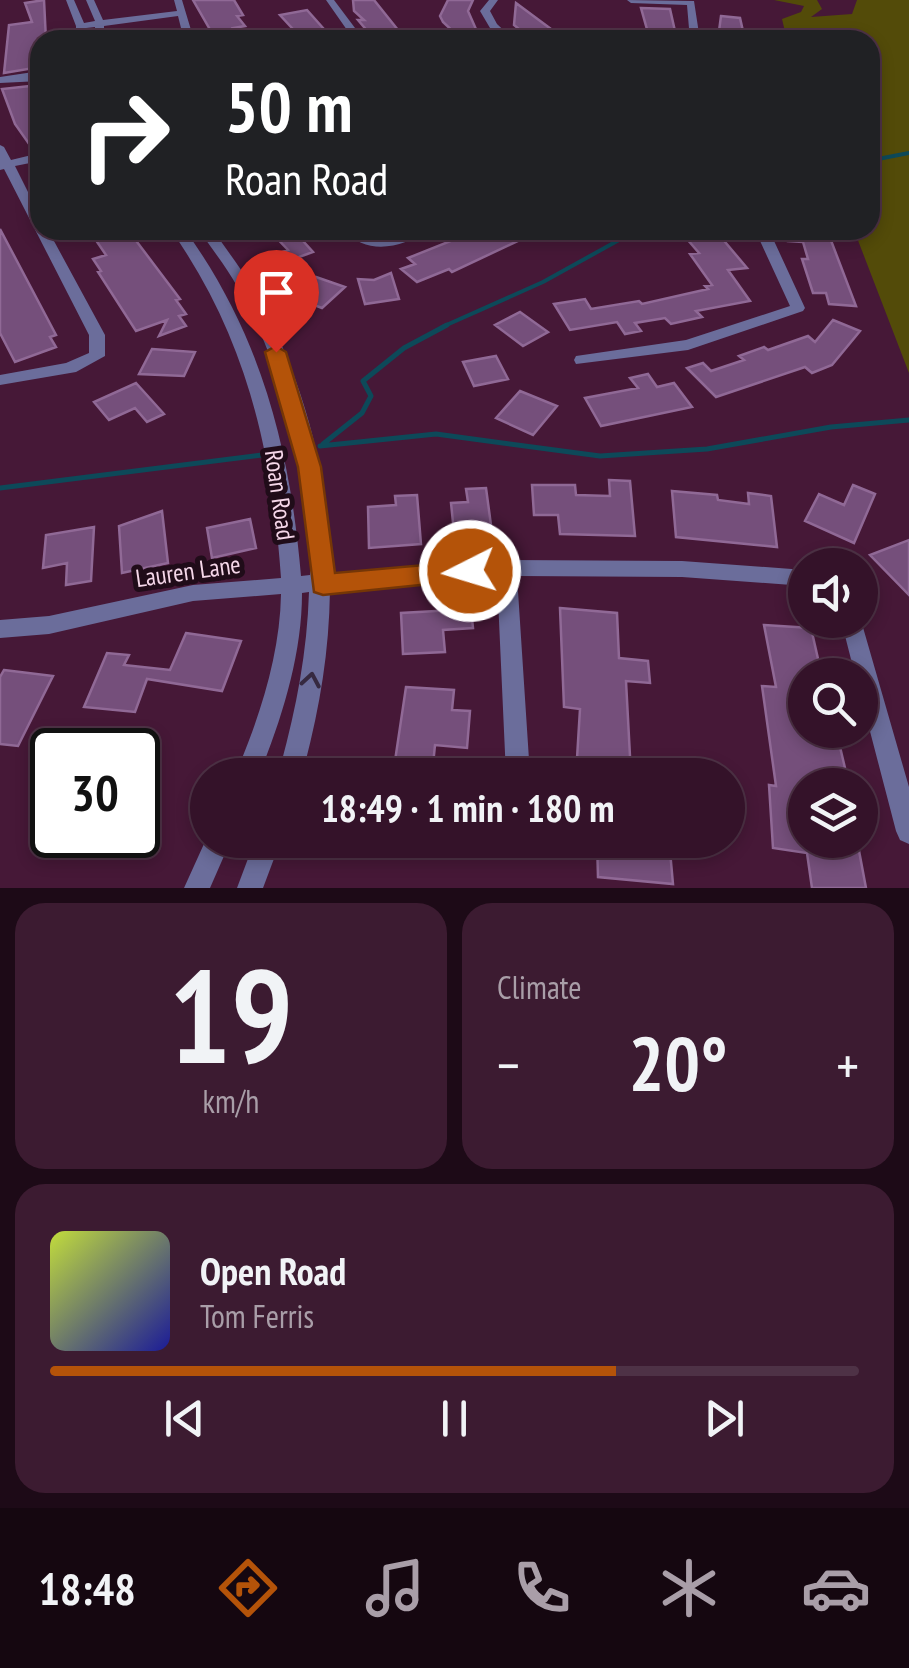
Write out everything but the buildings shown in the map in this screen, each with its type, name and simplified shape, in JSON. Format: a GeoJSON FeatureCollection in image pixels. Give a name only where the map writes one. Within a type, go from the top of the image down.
{"type":"FeatureCollection","features":[{"type":"Feature","properties":{"kind":"street"},"geometry":{"type":"LineString","coordinates":[[70,0],[80,30]]}},
{"type":"Feature","properties":{"kind":"street"},"geometry":{"type":"LineString","coordinates":[[90,0],[100,30]]}},
{"type":"Feature","properties":{"kind":"street"},"geometry":{"type":"LineString","coordinates":[[178,0],[186,30]]}},
{"type":"Feature","properties":{"kind":"street"},"geometry":{"type":"LineString","coordinates":[[330,0],[352,30]]}},
{"type":"Feature","properties":{"kind":"street"},"geometry":{"type":"LineString","coordinates":[[494,0],[485,11],[498,30]]}},
{"type":"Feature","properties":{"kind":"street"},"geometry":{"type":"LineString","coordinates":[[630,0],[691,3],[694,30]]}},
{"type":"Feature","properties":{"kind":"street"},"geometry":{"type":"LineString","coordinates":[[80,26],[182,13]]}},
{"type":"Feature","properties":{"kind":"street"},"geometry":{"type":"LineString","coordinates":[[0,80],[30,77]]}},
{"type":"Feature","properties":{"kind":"street"},"geometry":{"type":"LineString","coordinates":[[0,149],[3,166],[30,213]]}},
{"type":"Feature","properties":{"kind":"street"},"geometry":{"type":"LineString","coordinates":[[3,166],[30,159]]}},
{"type":"Feature","properties":{"kind":"street"},"geometry":{"type":"LineString","coordinates":[[0,380],[70,368],[96,356],[97,335],[45,240]]}},
{"type":"Feature","properties":{"kind":"street","name":"Roan Road"},"geometry":{"type":"LineString","coordinates":[[185,240],[217,287],[270,424],[284,494],[292,587],[290,619],[276,687],[253,758]]}},
{"type":"Feature","properties":{"kind":"street","name":"Roan Road"},"geometry":{"type":"LineString","coordinates":[[213,240],[258,309],[276,352],[310,467],[323,584],[312,683],[294,758]]}},
{"type":"Feature","properties":{"kind":"street"},"geometry":{"type":"LineString","coordinates":[[363,240],[370,243],[395,240]]}},
{"type":"Feature","properties":{"kind":"street"},"geometry":{"type":"LineString","coordinates":[[582,360],[688,345],[798,308],[767,240]]}},
{"type":"Feature","properties":{"kind":"street"},"geometry":{"type":"LineString","coordinates":[[507,568],[517,758]]}},
{"type":"Feature","properties":{"kind":"street","name":"Lauren Lane"},"geometry":{"type":"LineString","coordinates":[[0,630],[49,625],[193,594],[507,568],[682,569],[788,577]]}},
{"type":"Feature","properties":{"kind":"street"},"geometry":{"type":"LineString","coordinates":[[856,638],[909,831]]}},
{"type":"Feature","properties":{"kind":"street"},"geometry":{"type":"LineString","coordinates":[[197,888],[210,858]]}},
{"type":"Feature","properties":{"kind":"street"},"geometry":{"type":"LineString","coordinates":[[250,888],[261,858]]}},
{"type":"Feature","properties":{"kind":"shaded area"},"geometry":{"type":"Polygon","coordinates":[[[774,0],[817,0],[822,9],[811,17],[852,14],[857,0],[909,0],[909,373],[858,240],[880,240],[880,30],[785,30],[782,19],[801,12],[804,6],[774,0]]]}},
{"type":"Feature","properties":{"kind":"waterway"},"geometry":{"type":"LineString","coordinates":[[880,159],[909,153]]}},
{"type":"Feature","properties":{"kind":"waterway"},"geometry":{"type":"LineString","coordinates":[[442,327],[543,282],[619,240]]}},
{"type":"Feature","properties":{"kind":"waterway"},"geometry":{"type":"LineString","coordinates":[[323,444],[362,413],[371,396],[363,381],[404,348],[447,325]]}},
{"type":"Feature","properties":{"kind":"waterway"},"geometry":{"type":"LineString","coordinates":[[320,446],[436,434],[600,456],[707,449],[831,427],[909,420]]}},
{"type":"Feature","properties":{"kind":"waterway"},"geometry":{"type":"LineString","coordinates":[[0,488],[262,455]]}},
{"type":"Feature","properties":{"kind":"route"},"geometry":{"type":"LineString","coordinates":[[276,352],[310,467],[323,584],[470,571]]}}]}
